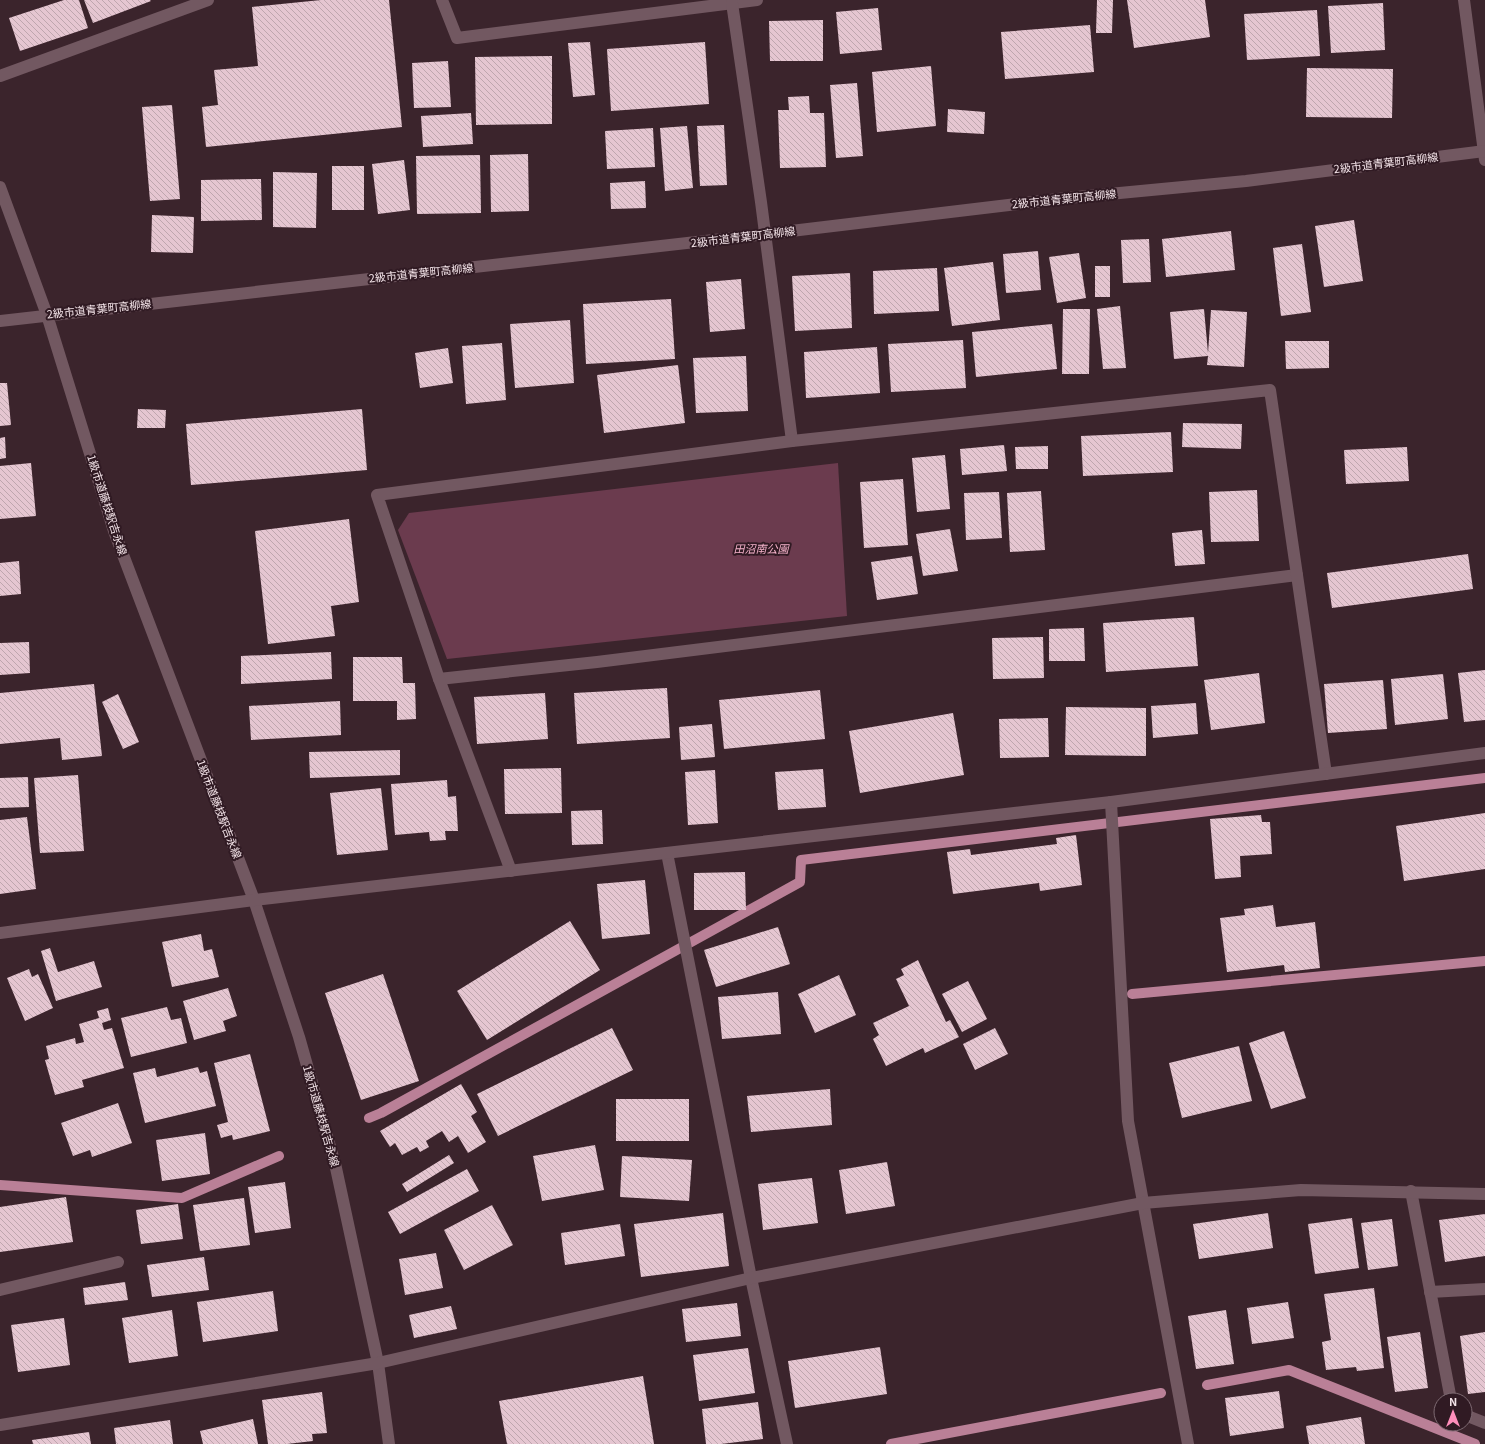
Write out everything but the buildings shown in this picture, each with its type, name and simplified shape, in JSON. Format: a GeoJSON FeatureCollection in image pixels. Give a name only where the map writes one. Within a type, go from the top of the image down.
{"type":"FeatureCollection","features":[{"type":"Feature","properties":{"kind":"street"},"geometry":{"type":"LineString","coordinates":[[442,0],[457,38],[757,0]]}},
{"type":"Feature","properties":{"kind":"street"},"geometry":{"type":"LineString","coordinates":[[1464,0],[1485,154]]}},
{"type":"Feature","properties":{"kind":"street"},"geometry":{"type":"LineString","coordinates":[[0,76],[204,1]]}},
{"type":"Feature","properties":{"kind":"street"},"geometry":{"type":"LineString","coordinates":[[732,3],[766,234],[792,441]]}},
{"type":"Feature","properties":{"kind":"street","name":"2級市道青葉町高柳線"},"geometry":{"type":"LineString","coordinates":[[0,321],[766,234],[1067,198],[1246,181],[1485,154]]}},
{"type":"Feature","properties":{"kind":"street","name":"1級市道藤枝駅吉永線"},"geometry":{"type":"LineString","coordinates":[[0,188],[47,315],[114,531],[254,900],[299,1038],[332,1151],[378,1363],[388,1444]]}},
{"type":"Feature","properties":{"kind":"street"},"geometry":{"type":"LineString","coordinates":[[511,871],[439,679],[376,495],[792,441],[1270,390],[1326,774]]}},
{"type":"Feature","properties":{"kind":"street"},"geometry":{"type":"LineString","coordinates":[[439,679],[605,661],[1296,575]]}},
{"type":"Feature","properties":{"kind":"street"},"geometry":{"type":"LineString","coordinates":[[0,933],[254,900],[1111,802],[1485,753]]}},
{"type":"Feature","properties":{"kind":"street"},"geometry":{"type":"LineString","coordinates":[[1111,802],[1128,1121],[1188,1444]]}},
{"type":"Feature","properties":{"kind":"street"},"geometry":{"type":"LineString","coordinates":[[667,853],[752,1278],[787,1444]]}},
{"type":"Feature","properties":{"kind":"street"},"geometry":{"type":"LineString","coordinates":[[0,1425],[378,1363],[752,1278],[1143,1203],[1302,1190],[1411,1191],[1485,1194]]}},
{"type":"Feature","properties":{"kind":"street"},"geometry":{"type":"LineString","coordinates":[[1411,1191],[1449,1392]]}},
{"type":"Feature","properties":{"kind":"street"},"geometry":{"type":"LineString","coordinates":[[0,1290],[118,1262]]}},
{"type":"Feature","properties":{"kind":"street"},"geometry":{"type":"LineString","coordinates":[[1430,1292],[1485,1289]]}},
{"type":"Feature","properties":{"kind":"street"},"geometry":{"type":"LineString","coordinates":[[1473,1418],[1485,1423]]}},
{"type":"Feature","properties":{"kind":"green space","name":"田沼南公園"},"geometry":{"type":"Polygon","coordinates":[[[838,463],[847,616],[447,659],[398,530],[409,513],[838,463]]]}},
{"type":"Feature","properties":{"kind":"waterway"},"geometry":{"type":"LineString","coordinates":[[369,1118],[381,1113],[800,882],[801,860],[1485,778]]}},
{"type":"Feature","properties":{"kind":"waterway"},"geometry":{"type":"LineString","coordinates":[[1132,994],[1485,961]]}},
{"type":"Feature","properties":{"kind":"waterway"},"geometry":{"type":"LineString","coordinates":[[0,1185],[182,1198],[279,1156]]}},
{"type":"Feature","properties":{"kind":"waterway"},"geometry":{"type":"LineString","coordinates":[[1207,1385],[1289,1370],[1475,1444]]}},
{"type":"Feature","properties":{"kind":"waterway"},"geometry":{"type":"LineString","coordinates":[[891,1444],[1161,1393]]}}]}
